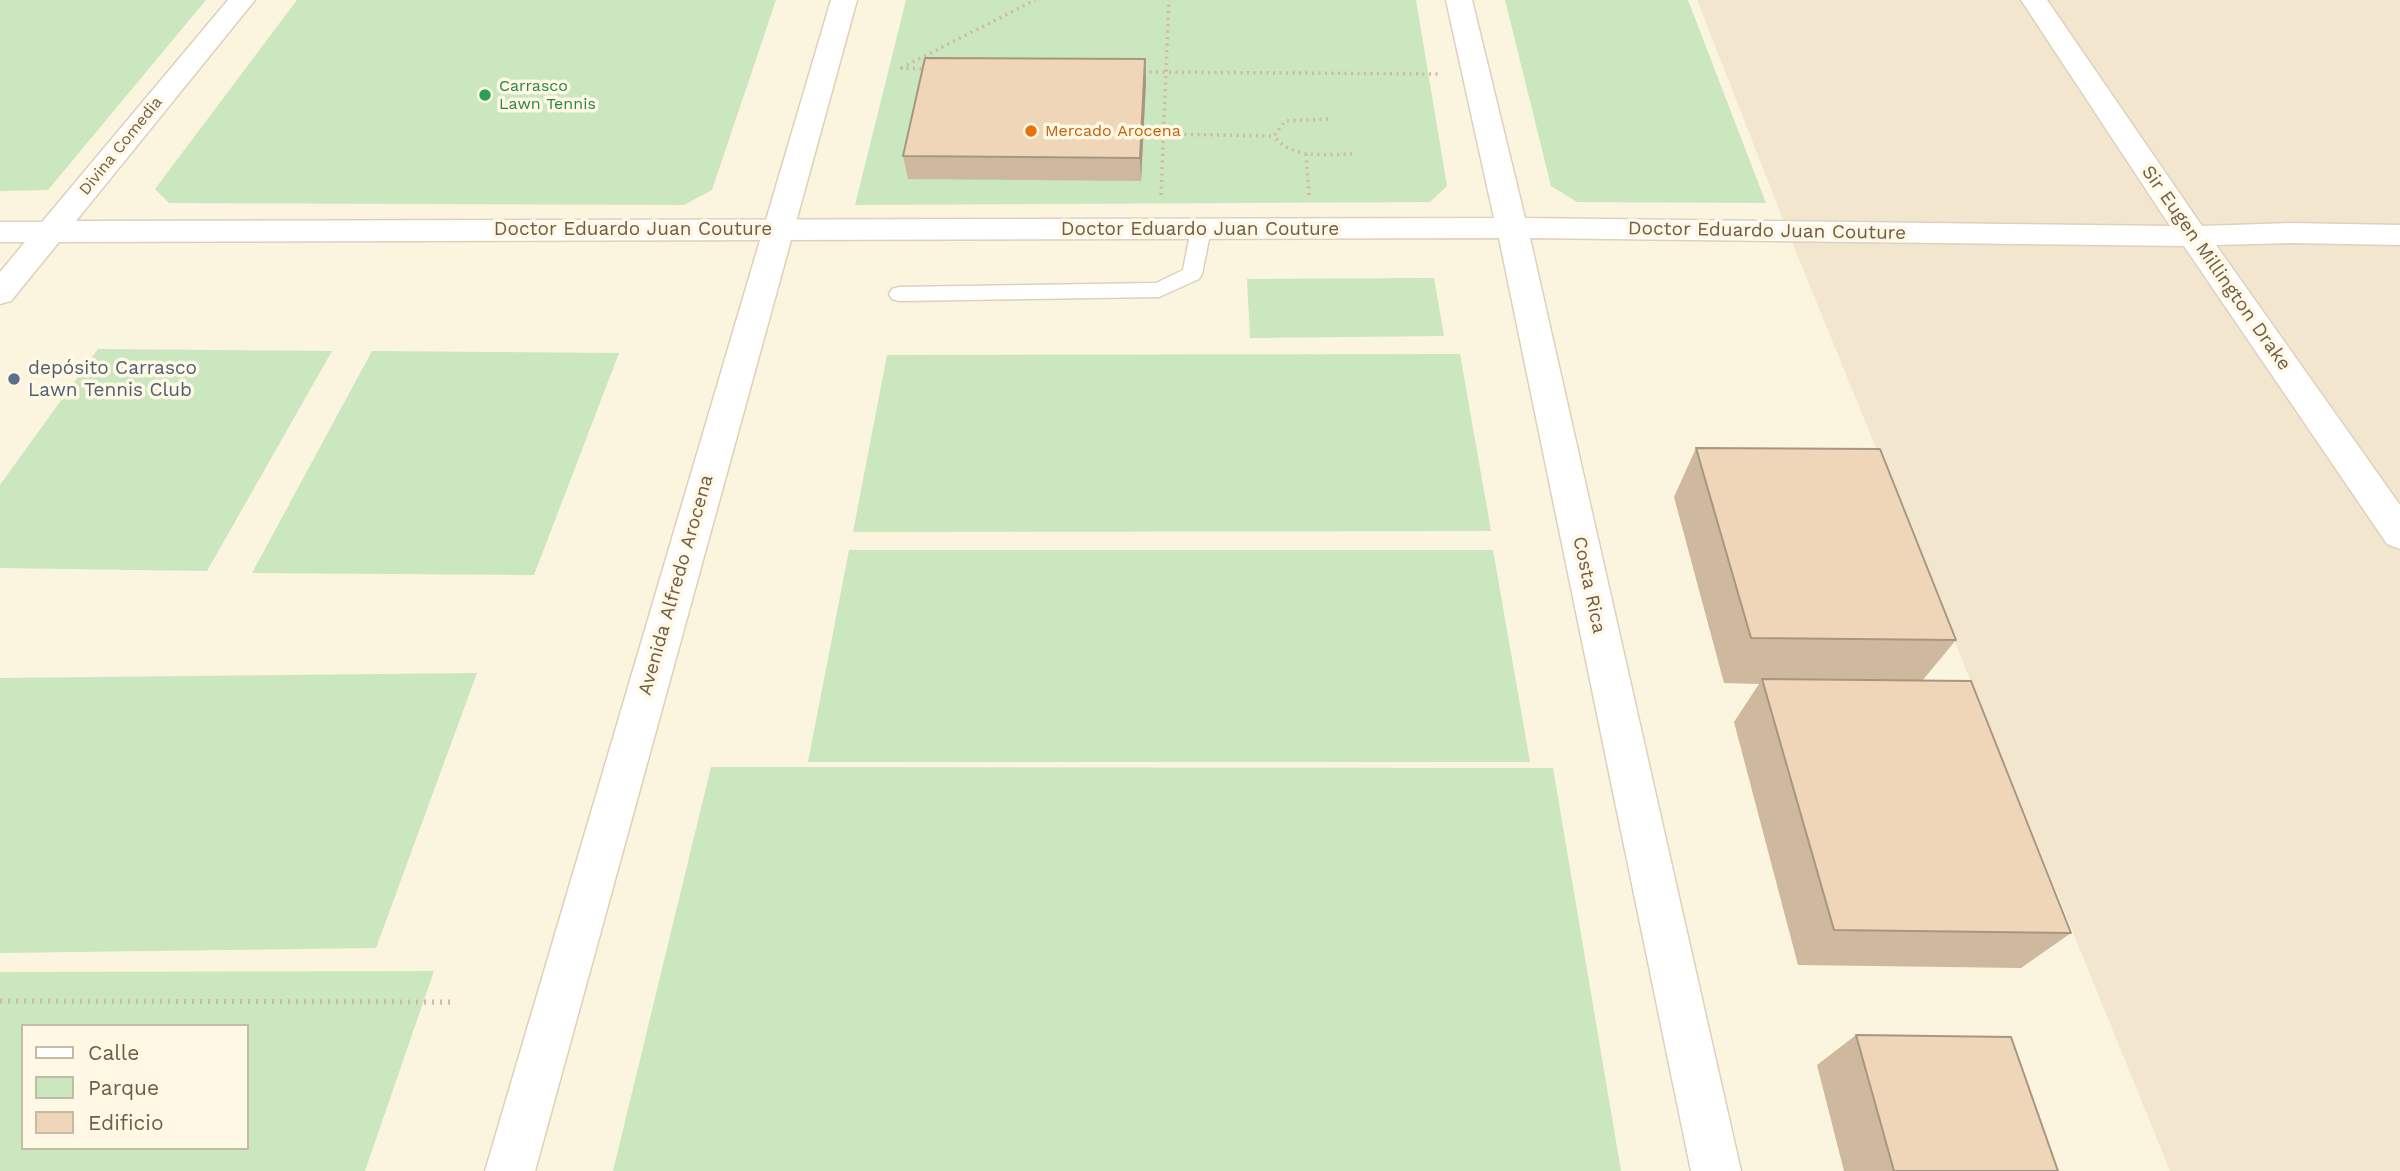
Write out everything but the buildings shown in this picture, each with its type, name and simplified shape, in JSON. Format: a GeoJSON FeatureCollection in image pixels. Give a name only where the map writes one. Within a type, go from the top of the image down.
{"type":"FeatureCollection","features":[{"type":"Feature","properties":{"kind":"street","name":"Divina Comedia"},"geometry":{"type":"LineString","coordinates":[[0,293],[242,0]]}},
{"type":"Feature","properties":{"kind":"street","name":"Avenida Alfredo Arocena"},"geometry":{"type":"LineString","coordinates":[[510,1171],[844,0]]}},
{"type":"Feature","properties":{"kind":"street","name":"Costa Rica"},"geometry":{"type":"LineString","coordinates":[[1459,0],[1512,228],[1716,1171]]}},
{"type":"Feature","properties":{"kind":"street","name":"Sir Eugen Millington Drake"},"geometry":{"type":"LineString","coordinates":[[2034,0],[2193,236],[2400,534]]}},
{"type":"Feature","properties":{"kind":"street","name":"Doctor Eduardo Juan Couture"},"geometry":{"type":"LineString","coordinates":[[0,232],[1512,228],[2193,236],[2292,233],[2400,235]]}},
{"type":"Feature","properties":{"kind":"lane"},"geometry":{"type":"LineString","coordinates":[[898,295],[1159,290],[1192,274],[1201,229]]}},
{"type":"Feature","properties":{"kind":"path"},"geometry":{"type":"LineString","coordinates":[[941,69],[901,68],[1035,0]]}},
{"type":"Feature","properties":{"kind":"path"},"geometry":{"type":"LineString","coordinates":[[1161,196],[1169,0]]}},
{"type":"Feature","properties":{"kind":"path"},"geometry":{"type":"LineString","coordinates":[[1141,72],[1440,75]]}},
{"type":"Feature","properties":{"kind":"path"},"geometry":{"type":"LineString","coordinates":[[1274,136],[1284,121],[1328,119]]}},
{"type":"Feature","properties":{"kind":"path"},"geometry":{"type":"LineString","coordinates":[[1165,134],[1274,136]]}},
{"type":"Feature","properties":{"kind":"path"},"geometry":{"type":"LineString","coordinates":[[1274,136],[1281,146],[1306,154],[1355,154]]}},
{"type":"Feature","properties":{"kind":"path"},"geometry":{"type":"LineString","coordinates":[[1306,154],[1309,196]]}},
{"type":"Feature","properties":{"kind":"path"},"geometry":{"type":"LineString","coordinates":[[0,1001],[451,1002]]}},
{"type":"Feature","properties":{"kind":"shaded area"},"geometry":{"type":"Polygon","coordinates":[[[1697,0],[2400,0],[2400,1171],[2170,1171],[1786,227],[1697,0]]]}},
{"type":"Feature","properties":{"kind":"green space"},"geometry":{"type":"Polygon","coordinates":[[[0,0],[206,0],[48,190],[0,191],[0,0]]]}},
{"type":"Feature","properties":{"kind":"green space","name":"Carrasco Lawn Tennis"},"geometry":{"type":"Polygon","coordinates":[[[297,0],[776,0],[712,190],[684,205],[169,203],[155,189],[297,0]]]}},
{"type":"Feature","properties":{"kind":"green space"},"geometry":{"type":"Polygon","coordinates":[[[906,0],[1416,0],[1447,186],[1430,202],[855,205],[906,0]]]}},
{"type":"Feature","properties":{"kind":"green space"},"geometry":{"type":"Polygon","coordinates":[[[1505,0],[1688,0],[1766,203],[1577,202],[1551,186],[1505,0]]]}},
{"type":"Feature","properties":{"kind":"green space"},"geometry":{"type":"Polygon","coordinates":[[[1434,278],[1444,336],[1250,338],[1247,279],[1434,278]]]}},
{"type":"Feature","properties":{"kind":"green space"},"geometry":{"type":"Polygon","coordinates":[[[98,349],[332,351],[207,571],[0,568],[0,485],[98,349]]]}},
{"type":"Feature","properties":{"kind":"green space"},"geometry":{"type":"Polygon","coordinates":[[[372,351],[619,353],[534,575],[252,573],[372,351]]]}},
{"type":"Feature","properties":{"kind":"green space"},"geometry":{"type":"Polygon","coordinates":[[[1460,354],[1491,531],[853,532],[887,355],[1460,354]]]}},
{"type":"Feature","properties":{"kind":"green space"},"geometry":{"type":"Polygon","coordinates":[[[849,550],[1493,550],[1530,762],[808,762],[849,550]]]}},
{"type":"Feature","properties":{"kind":"green space"},"geometry":{"type":"Polygon","coordinates":[[[477,673],[376,948],[0,953],[0,678],[477,673]]]}},
{"type":"Feature","properties":{"kind":"green space"},"geometry":{"type":"Polygon","coordinates":[[[711,767],[1553,768],[1621,1171],[613,1171],[711,767]]]}},
{"type":"Feature","properties":{"kind":"green space"},"geometry":{"type":"Polygon","coordinates":[[[434,971],[365,1171],[0,1171],[0,972],[434,971]]]}},
{"type":"Feature","properties":{"kind":"place","name":"Carrasco Lawn Tennis"},"geometry":{"type":"Point","coordinates":[485,95]}},
{"type":"Feature","properties":{"kind":"place","name":"Mercado Arocena"},"geometry":{"type":"Point","coordinates":[1031,131]}},
{"type":"Feature","properties":{"kind":"place","name":"depósito Carrasco Lawn Tennis Club"},"geometry":{"type":"Point","coordinates":[14,379]}}]}
